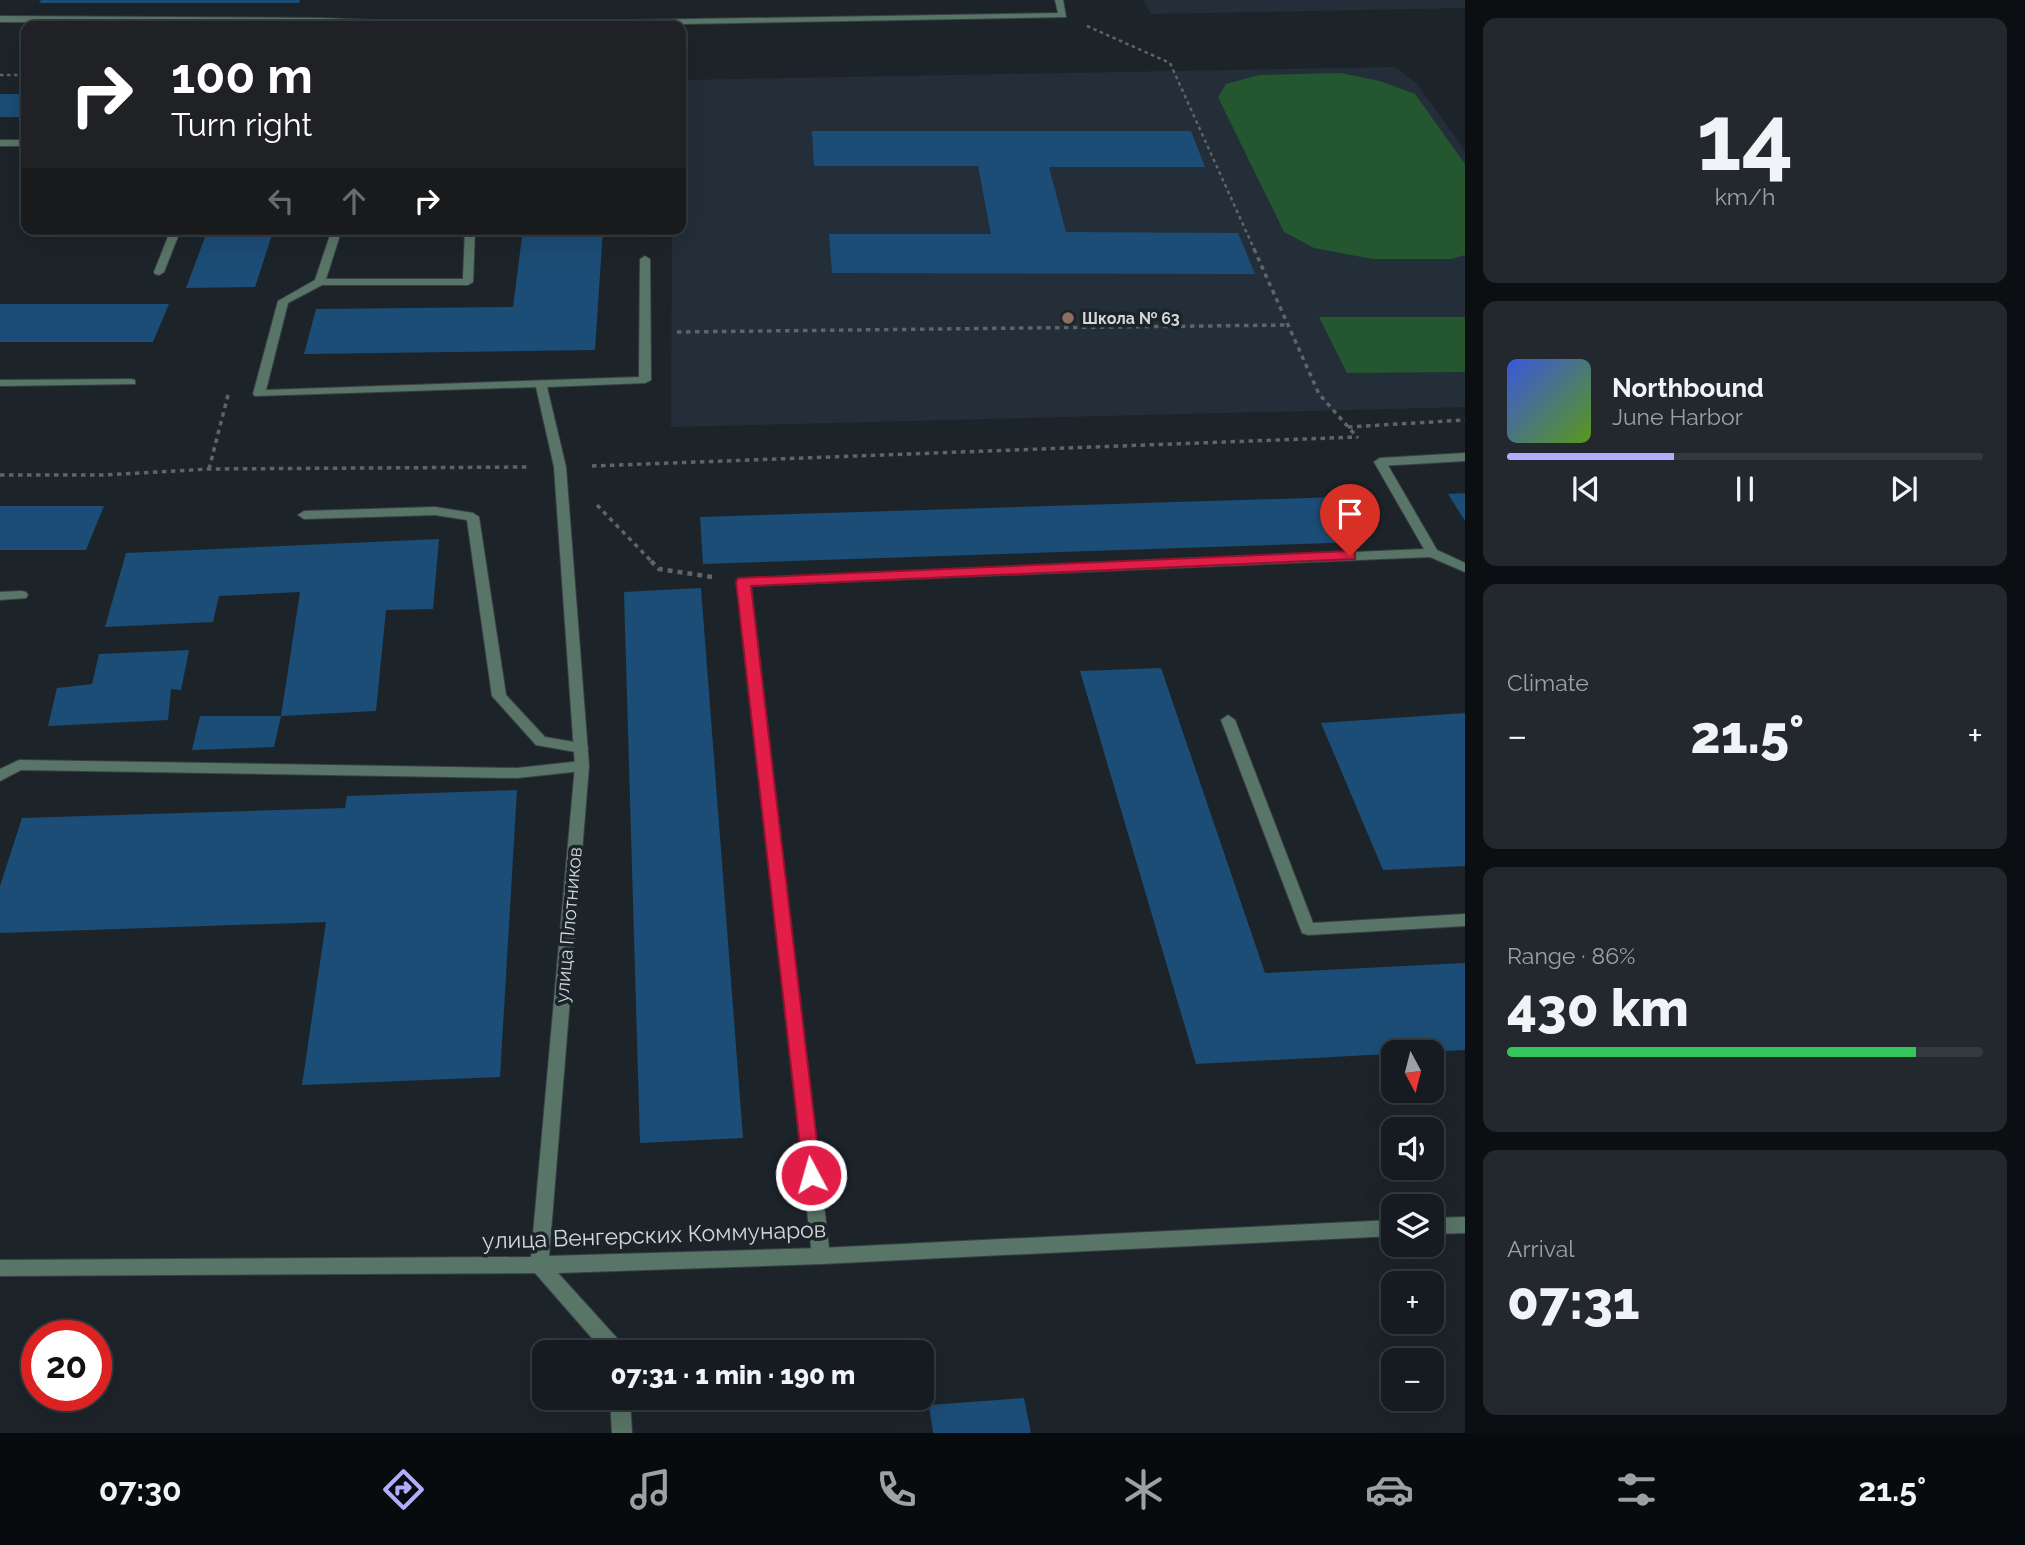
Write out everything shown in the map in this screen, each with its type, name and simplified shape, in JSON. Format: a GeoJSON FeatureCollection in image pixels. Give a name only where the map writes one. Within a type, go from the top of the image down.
{"type":"FeatureCollection","features":[{"type":"Feature","properties":{"kind":"street"},"geometry":{"type":"LineString","coordinates":[[686,22],[1063,15],[1059,0]]}},
{"type":"Feature","properties":{"kind":"street"},"geometry":{"type":"LineString","coordinates":[[0,19],[321,21]]}},
{"type":"Feature","properties":{"kind":"street"},"geometry":{"type":"LineString","coordinates":[[0,143],[21,143]]}},
{"type":"Feature","properties":{"kind":"street"},"geometry":{"type":"LineString","coordinates":[[159,272],[174,235]]}},
{"type":"Feature","properties":{"kind":"street"},"geometry":{"type":"LineString","coordinates":[[320,282],[335,235]]}},
{"type":"Feature","properties":{"kind":"street"},"geometry":{"type":"LineString","coordinates":[[470,235],[468,282],[320,282],[284,301],[259,394],[645,380],[645,259]]}},
{"type":"Feature","properties":{"kind":"street"},"geometry":{"type":"LineString","coordinates":[[0,383],[131,382]]}},
{"type":"Feature","properties":{"kind":"street","name":"улица Плотников"},"geometry":{"type":"LineString","coordinates":[[540,1265],[582,766],[560,467],[541,383]]}},
{"type":"Feature","properties":{"kind":"street"},"geometry":{"type":"LineString","coordinates":[[1433,552],[1380,462],[1465,457]]}},
{"type":"Feature","properties":{"kind":"street"},"geometry":{"type":"LineString","coordinates":[[304,515],[435,511],[473,517],[499,696],[541,741],[581,748]]}},
{"type":"Feature","properties":{"kind":"street"},"geometry":{"type":"LineString","coordinates":[[821,1256],[744,582],[1433,552],[1465,568]]}},
{"type":"Feature","properties":{"kind":"street"},"geometry":{"type":"LineString","coordinates":[[0,596],[21,595]]}},
{"type":"Feature","properties":{"kind":"street"},"geometry":{"type":"LineString","coordinates":[[1228,720],[1308,929],[1465,920]]}},
{"type":"Feature","properties":{"kind":"street"},"geometry":{"type":"LineString","coordinates":[[0,776],[19,765],[517,773],[582,766]]}},
{"type":"Feature","properties":{"kind":"street"},"geometry":{"type":"LineString","coordinates":[[1444,1225],[1465,1224]]}},
{"type":"Feature","properties":{"kind":"street","name":"улица Венгерских Коммунаров"},"geometry":{"type":"LineString","coordinates":[[0,1268],[540,1265],[821,1256],[1381,1229]]}},
{"type":"Feature","properties":{"kind":"street"},"geometry":{"type":"LineString","coordinates":[[540,1265],[606,1340]]}},
{"type":"Feature","properties":{"kind":"street"},"geometry":{"type":"LineString","coordinates":[[621,1410],[622,1433]]}},
{"type":"Feature","properties":{"kind":"path"},"geometry":{"type":"LineString","coordinates":[[1063,15],[1171,63],[1319,394],[1380,462]]}},
{"type":"Feature","properties":{"kind":"path"},"geometry":{"type":"LineString","coordinates":[[0,75],[21,75]]}},
{"type":"Feature","properties":{"kind":"path"},"geometry":{"type":"LineString","coordinates":[[645,332],[1289,325]]}},
{"type":"Feature","properties":{"kind":"path"},"geometry":{"type":"LineString","coordinates":[[1348,427],[1465,420]]}},
{"type":"Feature","properties":{"kind":"path"},"geometry":{"type":"LineString","coordinates":[[0,475],[102,475],[209,469],[560,467],[1357,437]]}},
{"type":"Feature","properties":{"kind":"path"},"geometry":{"type":"LineString","coordinates":[[560,467],[659,569],[744,582]]}},
{"type":"Feature","properties":{"kind":"shaded area"},"geometry":{"type":"Polygon","coordinates":[[[1143,0],[1465,0],[1465,8],[1151,14],[1143,0]]]}},
{"type":"Feature","properties":{"kind":"shaded area","name":"Школа № 63"},"geometry":{"type":"Polygon","coordinates":[[[1395,67],[1418,85],[1465,151],[1465,407],[671,427],[672,235],[686,235],[686,80],[1395,67]]]}},
{"type":"Feature","properties":{"kind":"green space"},"geometry":{"type":"Polygon","coordinates":[[[1341,73],[1380,81],[1415,94],[1465,164],[1465,255],[1451,259],[1372,259],[1314,248],[1284,232],[1218,97],[1226,84],[1259,75],[1341,73]]]}},
{"type":"Feature","properties":{"kind":"green space"},"geometry":{"type":"Polygon","coordinates":[[[1319,317],[1465,317],[1465,372],[1347,373],[1319,317]]]}},
{"type":"Feature","properties":{"kind":"building"},"geometry":{"type":"Polygon","coordinates":[[[41,0],[300,0],[299,3],[39,3],[41,0]]]}},
{"type":"Feature","properties":{"kind":"building"},"geometry":{"type":"Polygon","coordinates":[[[0,94],[21,94],[21,117],[0,117],[0,94]]]}},
{"type":"Feature","properties":{"kind":"building"},"geometry":{"type":"Polygon","coordinates":[[[812,131],[1191,131],[1205,167],[1049,167],[1066,232],[1238,233],[1255,274],[832,273],[829,234],[991,234],[978,166],[814,166],[812,131]]]}},
{"type":"Feature","properties":{"kind":"building"},"geometry":{"type":"Polygon","coordinates":[[[206,235],[272,235],[255,287],[186,288],[206,235]]]}},
{"type":"Feature","properties":{"kind":"building"},"geometry":{"type":"Polygon","coordinates":[[[522,235],[603,235],[595,350],[304,354],[316,309],[513,307],[522,235]]]}},
{"type":"Feature","properties":{"kind":"building"},"geometry":{"type":"Polygon","coordinates":[[[0,304],[169,304],[153,342],[0,342],[0,304]]]}},
{"type":"Feature","properties":{"kind":"building"},"geometry":{"type":"Polygon","coordinates":[[[1465,493],[1465,521],[1448,494],[1465,493]]]}},
{"type":"Feature","properties":{"kind":"building"},"geometry":{"type":"Polygon","coordinates":[[[1339,497],[1361,542],[703,564],[700,517],[1339,497]]]}},
{"type":"Feature","properties":{"kind":"building"},"geometry":{"type":"Polygon","coordinates":[[[0,506],[104,506],[86,550],[0,550],[0,506]]]}},
{"type":"Feature","properties":{"kind":"building"},"geometry":{"type":"Polygon","coordinates":[[[439,539],[433,609],[386,610],[376,711],[281,716],[300,592],[219,596],[213,622],[105,627],[126,553],[439,539]]]}},
{"type":"Feature","properties":{"kind":"building"},"geometry":{"type":"Polygon","coordinates":[[[701,588],[743,1138],[640,1143],[624,592],[701,588]]]}},
{"type":"Feature","properties":{"kind":"building"},"geometry":{"type":"Polygon","coordinates":[[[189,650],[181,690],[171,689],[168,720],[48,726],[57,688],[92,684],[99,654],[189,650]]]}},
{"type":"Feature","properties":{"kind":"building"},"geometry":{"type":"Polygon","coordinates":[[[1161,668],[1265,973],[1465,963],[1465,1050],[1444,1051],[1444,1040],[1381,1040],[1381,1054],[1196,1064],[1080,671],[1161,668]]]}},
{"type":"Feature","properties":{"kind":"building"},"geometry":{"type":"Polygon","coordinates":[[[1465,713],[1465,866],[1383,870],[1321,723],[1465,713]]]}},
{"type":"Feature","properties":{"kind":"building"},"geometry":{"type":"Polygon","coordinates":[[[200,716],[281,716],[274,747],[192,750],[200,716]]]}},
{"type":"Feature","properties":{"kind":"building"},"geometry":{"type":"Polygon","coordinates":[[[517,790],[500,1077],[302,1085],[326,922],[0,933],[0,886],[22,818],[345,808],[347,796],[517,790]]]}},
{"type":"Feature","properties":{"kind":"building"},"geometry":{"type":"Polygon","coordinates":[[[1024,1398],[1031,1433],[933,1433],[930,1410],[934,1410],[934,1405],[1024,1398]]]}},
{"type":"Feature","properties":{"kind":"place","name":"Школа № 63"},"geometry":{"type":"Point","coordinates":[1068,318]}},
{"type":"Feature","properties":{"kind":"route"},"geometry":{"type":"LineString","coordinates":[[811,1175],[744,582],[1350,556]]}}]}
